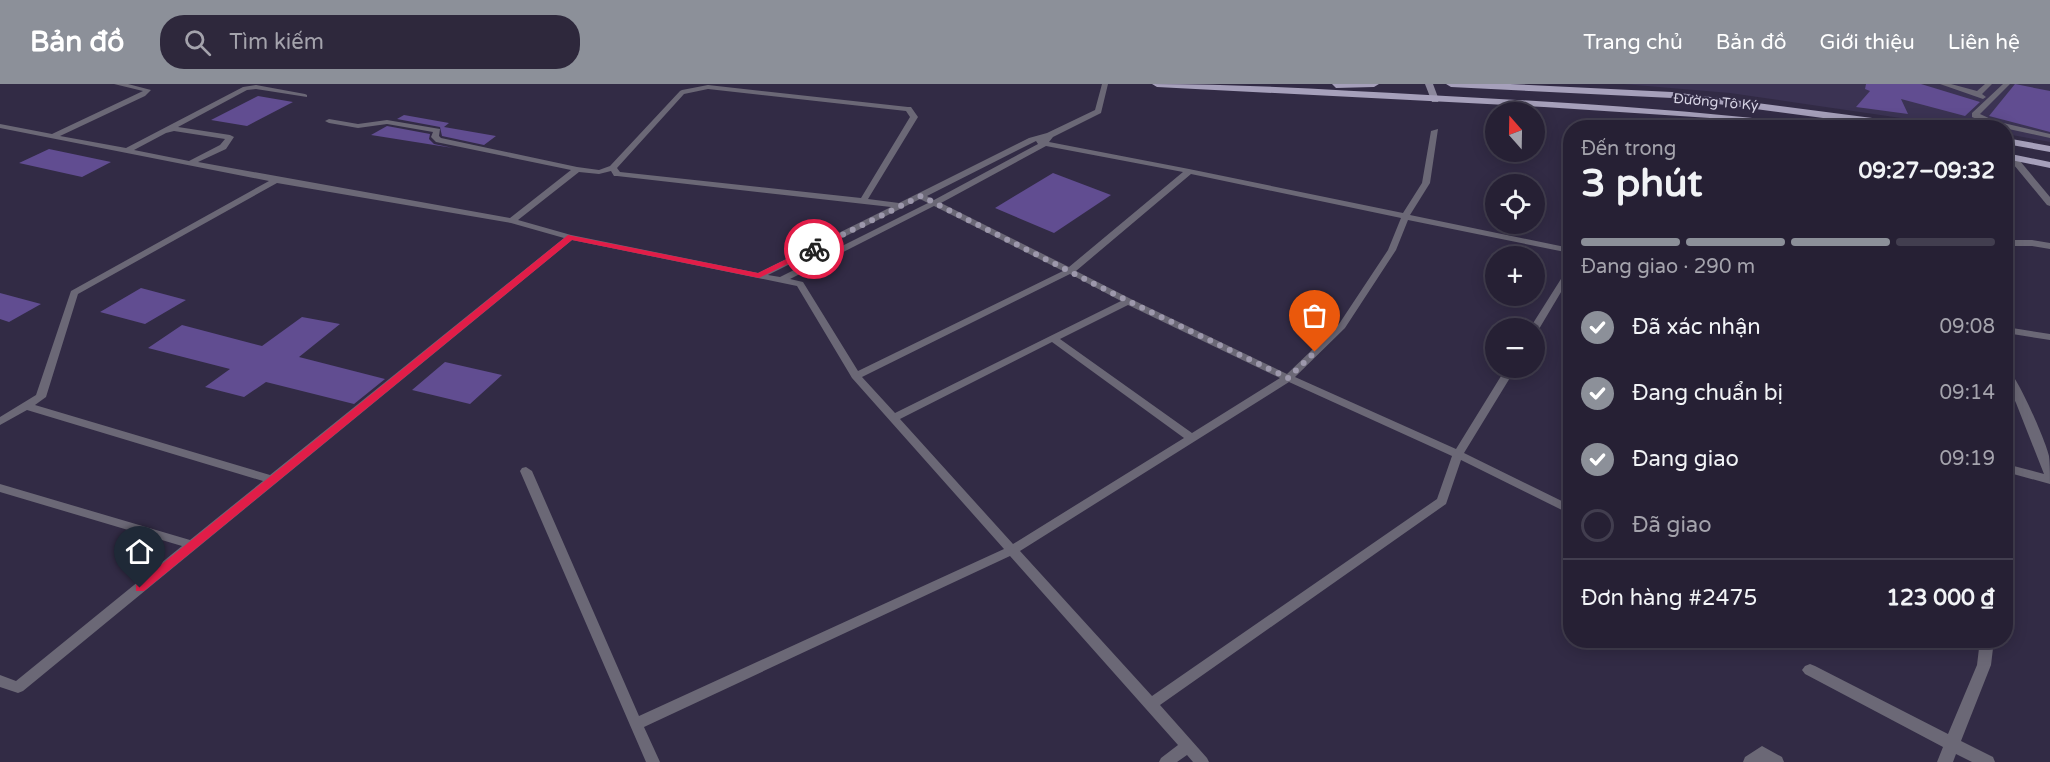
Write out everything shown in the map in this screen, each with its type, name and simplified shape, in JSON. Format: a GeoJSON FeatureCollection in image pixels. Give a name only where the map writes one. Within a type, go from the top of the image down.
{"type":"FeatureCollection","features":[{"type":"Feature","properties":{"kind":"main road","name":"Đường Tô Ký"},"geometry":{"type":"LineString","coordinates":[[1157,84],[1544,104],[1742,120]]}},
{"type":"Feature","properties":{"kind":"main road","name":"Đường Tô Ký"},"geometry":{"type":"LineString","coordinates":[[1222,87],[1374,84]]}},
{"type":"Feature","properties":{"kind":"main road","name":"Đường Tô Ký"},"geometry":{"type":"LineString","coordinates":[[1451,84],[1672,96],[1862,120]]}},
{"type":"Feature","properties":{"kind":"main road"},"geometry":{"type":"LineString","coordinates":[[2013,142],[2050,149]]}},
{"type":"Feature","properties":{"kind":"main road"},"geometry":{"type":"LineString","coordinates":[[2013,157],[2050,165]]}},
{"type":"Feature","properties":{"kind":"street"},"geometry":{"type":"LineString","coordinates":[[1429,84],[1435,100]]}},
{"type":"Feature","properties":{"kind":"street"},"geometry":{"type":"LineString","coordinates":[[2013,160],[2050,202]]}},
{"type":"Feature","properties":{"kind":"street"},"geometry":{"type":"LineString","coordinates":[[2013,331],[2050,337]]}},
{"type":"Feature","properties":{"kind":"street"},"geometry":{"type":"LineString","coordinates":[[2013,386],[2050,473]]}},
{"type":"Feature","properties":{"kind":"street"},"geometry":{"type":"LineString","coordinates":[[2013,470],[2050,480]]}},
{"type":"Feature","properties":{"kind":"street"},"geometry":{"type":"LineString","coordinates":[[1945,762],[1984,665],[1986,648]]}},
{"type":"Feature","properties":{"kind":"street"},"geometry":{"type":"LineString","coordinates":[[1810,670],[1987,762]]}},
{"type":"Feature","properties":{"kind":"street"},"geometry":{"type":"LineString","coordinates":[[1751,762],[1762,753],[1776,762]]}},
{"type":"Feature","properties":{"kind":"lane"},"geometry":{"type":"LineString","coordinates":[[53,136],[143,95],[148,90],[117,84]]}},
{"type":"Feature","properties":{"kind":"lane"},"geometry":{"type":"LineString","coordinates":[[759,276],[1032,140],[1050,135],[1098,111],[1105,84]]}},
{"type":"Feature","properties":{"kind":"lane"},"geometry":{"type":"LineString","coordinates":[[1943,84],[1978,93],[1990,101]]}},
{"type":"Feature","properties":{"kind":"lane"},"geometry":{"type":"LineString","coordinates":[[1978,93],[1989,84]]}},
{"type":"Feature","properties":{"kind":"lane"},"geometry":{"type":"LineString","coordinates":[[1986,120],[1975,115],[2007,84]]}},
{"type":"Feature","properties":{"kind":"lane"},"geometry":{"type":"LineString","coordinates":[[127,150],[245,88],[256,87],[304,96]]}},
{"type":"Feature","properties":{"kind":"lane"},"geometry":{"type":"LineString","coordinates":[[329,121],[355,126],[387,122],[428,129],[436,131],[435,137],[439,140],[599,172],[613,168],[682,92],[693,88],[708,87],[908,109],[914,117],[863,201]]}},
{"type":"Feature","properties":{"kind":"lane"},"geometry":{"type":"LineString","coordinates":[[0,126],[276,180],[512,221],[570,237],[800,284],[856,376],[1202,762]]}},
{"type":"Feature","properties":{"kind":"lane"},"geometry":{"type":"LineString","coordinates":[[2013,128],[2050,136]]}},
{"type":"Feature","properties":{"kind":"lane"},"geometry":{"type":"LineString","coordinates":[[164,131],[174,129],[230,137],[223,147],[191,163]]}},
{"type":"Feature","properties":{"kind":"lane"},"geometry":{"type":"LineString","coordinates":[[636,724],[1012,550],[1288,378],[1341,327],[1392,250],[1406,215],[1426,183],[1435,131]]}},
{"type":"Feature","properties":{"kind":"lane"},"geometry":{"type":"LineString","coordinates":[[782,280],[1043,144],[1050,135]]}},
{"type":"Feature","properties":{"kind":"lane"},"geometry":{"type":"LineString","coordinates":[[1032,140],[1406,215],[1563,249]]}},
{"type":"Feature","properties":{"kind":"lane"},"geometry":{"type":"LineString","coordinates":[[613,168],[617,174],[901,206]]}},
{"type":"Feature","properties":{"kind":"lane"},"geometry":{"type":"LineString","coordinates":[[512,221],[577,169]]}},
{"type":"Feature","properties":{"kind":"lane"},"geometry":{"type":"LineString","coordinates":[[856,376],[1070,271],[1189,171]]}},
{"type":"Feature","properties":{"kind":"lane"},"geometry":{"type":"LineString","coordinates":[[0,422],[41,397],[74,293],[276,180]]}},
{"type":"Feature","properties":{"kind":"lane"},"geometry":{"type":"LineString","coordinates":[[921,196],[1128,301],[1288,378],[1458,454],[1563,506]]}},
{"type":"Feature","properties":{"kind":"lane"},"geometry":{"type":"LineString","coordinates":[[0,681],[18,687],[570,237]]}},
{"type":"Feature","properties":{"kind":"lane"},"geometry":{"type":"LineString","coordinates":[[2013,243],[2050,246]]}},
{"type":"Feature","properties":{"kind":"lane"},"geometry":{"type":"LineString","coordinates":[[1541,318],[1563,282]]}},
{"type":"Feature","properties":{"kind":"lane"},"geometry":{"type":"LineString","coordinates":[[894,418],[1128,301]]}},
{"type":"Feature","properties":{"kind":"lane"},"geometry":{"type":"LineString","coordinates":[[1054,339],[1192,438]]}},
{"type":"Feature","properties":{"kind":"lane"},"geometry":{"type":"LineString","coordinates":[[1150,705],[1442,501],[1458,454],[1505,378]]}},
{"type":"Feature","properties":{"kind":"lane"},"geometry":{"type":"LineString","coordinates":[[26,406],[272,480]]}},
{"type":"Feature","properties":{"kind":"lane"},"geometry":{"type":"LineString","coordinates":[[526,471],[653,762]]}},
{"type":"Feature","properties":{"kind":"lane"},"geometry":{"type":"LineString","coordinates":[[0,488],[192,545]]}},
{"type":"Feature","properties":{"kind":"lane"},"geometry":{"type":"LineString","coordinates":[[1166,762],[1188,746]]}},
{"type":"Feature","properties":{"kind":"shaded area"},"geometry":{"type":"Polygon","coordinates":[[[1623,84],[2050,84],[2050,142],[2013,135],[2013,120],[1914,120],[1730,93],[1623,84]]]}},
{"type":"Feature","properties":{"kind":"building"},"geometry":{"type":"Polygon","coordinates":[[[1866,84],[1921,84],[1980,102],[1965,116],[1901,99],[1908,114],[1856,107],[1870,91],[1865,89],[1866,84]]]}},
{"type":"Feature","properties":{"kind":"building"},"geometry":{"type":"Polygon","coordinates":[[[2015,84],[2050,91],[2050,132],[2013,122],[2013,120],[1989,116],[2015,84]]]}},
{"type":"Feature","properties":{"kind":"building"},"geometry":{"type":"Polygon","coordinates":[[[258,96],[293,102],[247,126],[211,120],[258,96]]]}},
{"type":"Feature","properties":{"kind":"building"},"geometry":{"type":"Polygon","coordinates":[[[404,115],[449,123],[444,127],[496,136],[484,145],[442,136],[440,127],[397,119],[404,115]]]}},
{"type":"Feature","properties":{"kind":"building"},"geometry":{"type":"Polygon","coordinates":[[[387,126],[430,134],[429,139],[434,144],[453,148],[371,135],[387,126]]]}},
{"type":"Feature","properties":{"kind":"building"},"geometry":{"type":"Polygon","coordinates":[[[49,149],[111,162],[82,177],[19,163],[49,149]]]}},
{"type":"Feature","properties":{"kind":"building"},"geometry":{"type":"Polygon","coordinates":[[[1053,173],[1111,195],[1054,233],[995,208],[1053,173]]]}},
{"type":"Feature","properties":{"kind":"building"},"geometry":{"type":"Polygon","coordinates":[[[141,288],[186,300],[145,324],[100,312],[141,288]]]}},
{"type":"Feature","properties":{"kind":"building"},"geometry":{"type":"Polygon","coordinates":[[[0,293],[41,304],[9,322],[0,319],[0,293]]]}},
{"type":"Feature","properties":{"kind":"building"},"geometry":{"type":"Polygon","coordinates":[[[302,317],[340,324],[299,357],[385,379],[354,404],[266,382],[244,397],[205,387],[230,369],[148,348],[182,325],[262,346],[302,317]]]}},
{"type":"Feature","properties":{"kind":"building"},"geometry":{"type":"Polygon","coordinates":[[[445,362],[502,375],[470,404],[412,390],[445,362]]]}},
{"type":"Feature","properties":{"kind":"way so far"},"geometry":{"type":"LineString","coordinates":[[814,249],[921,196],[1128,301],[1288,378],[1315,352]]}},
{"type":"Feature","properties":{"kind":"route"},"geometry":{"type":"LineString","coordinates":[[140,588],[570,237],[759,276],[814,249]]}}]}
